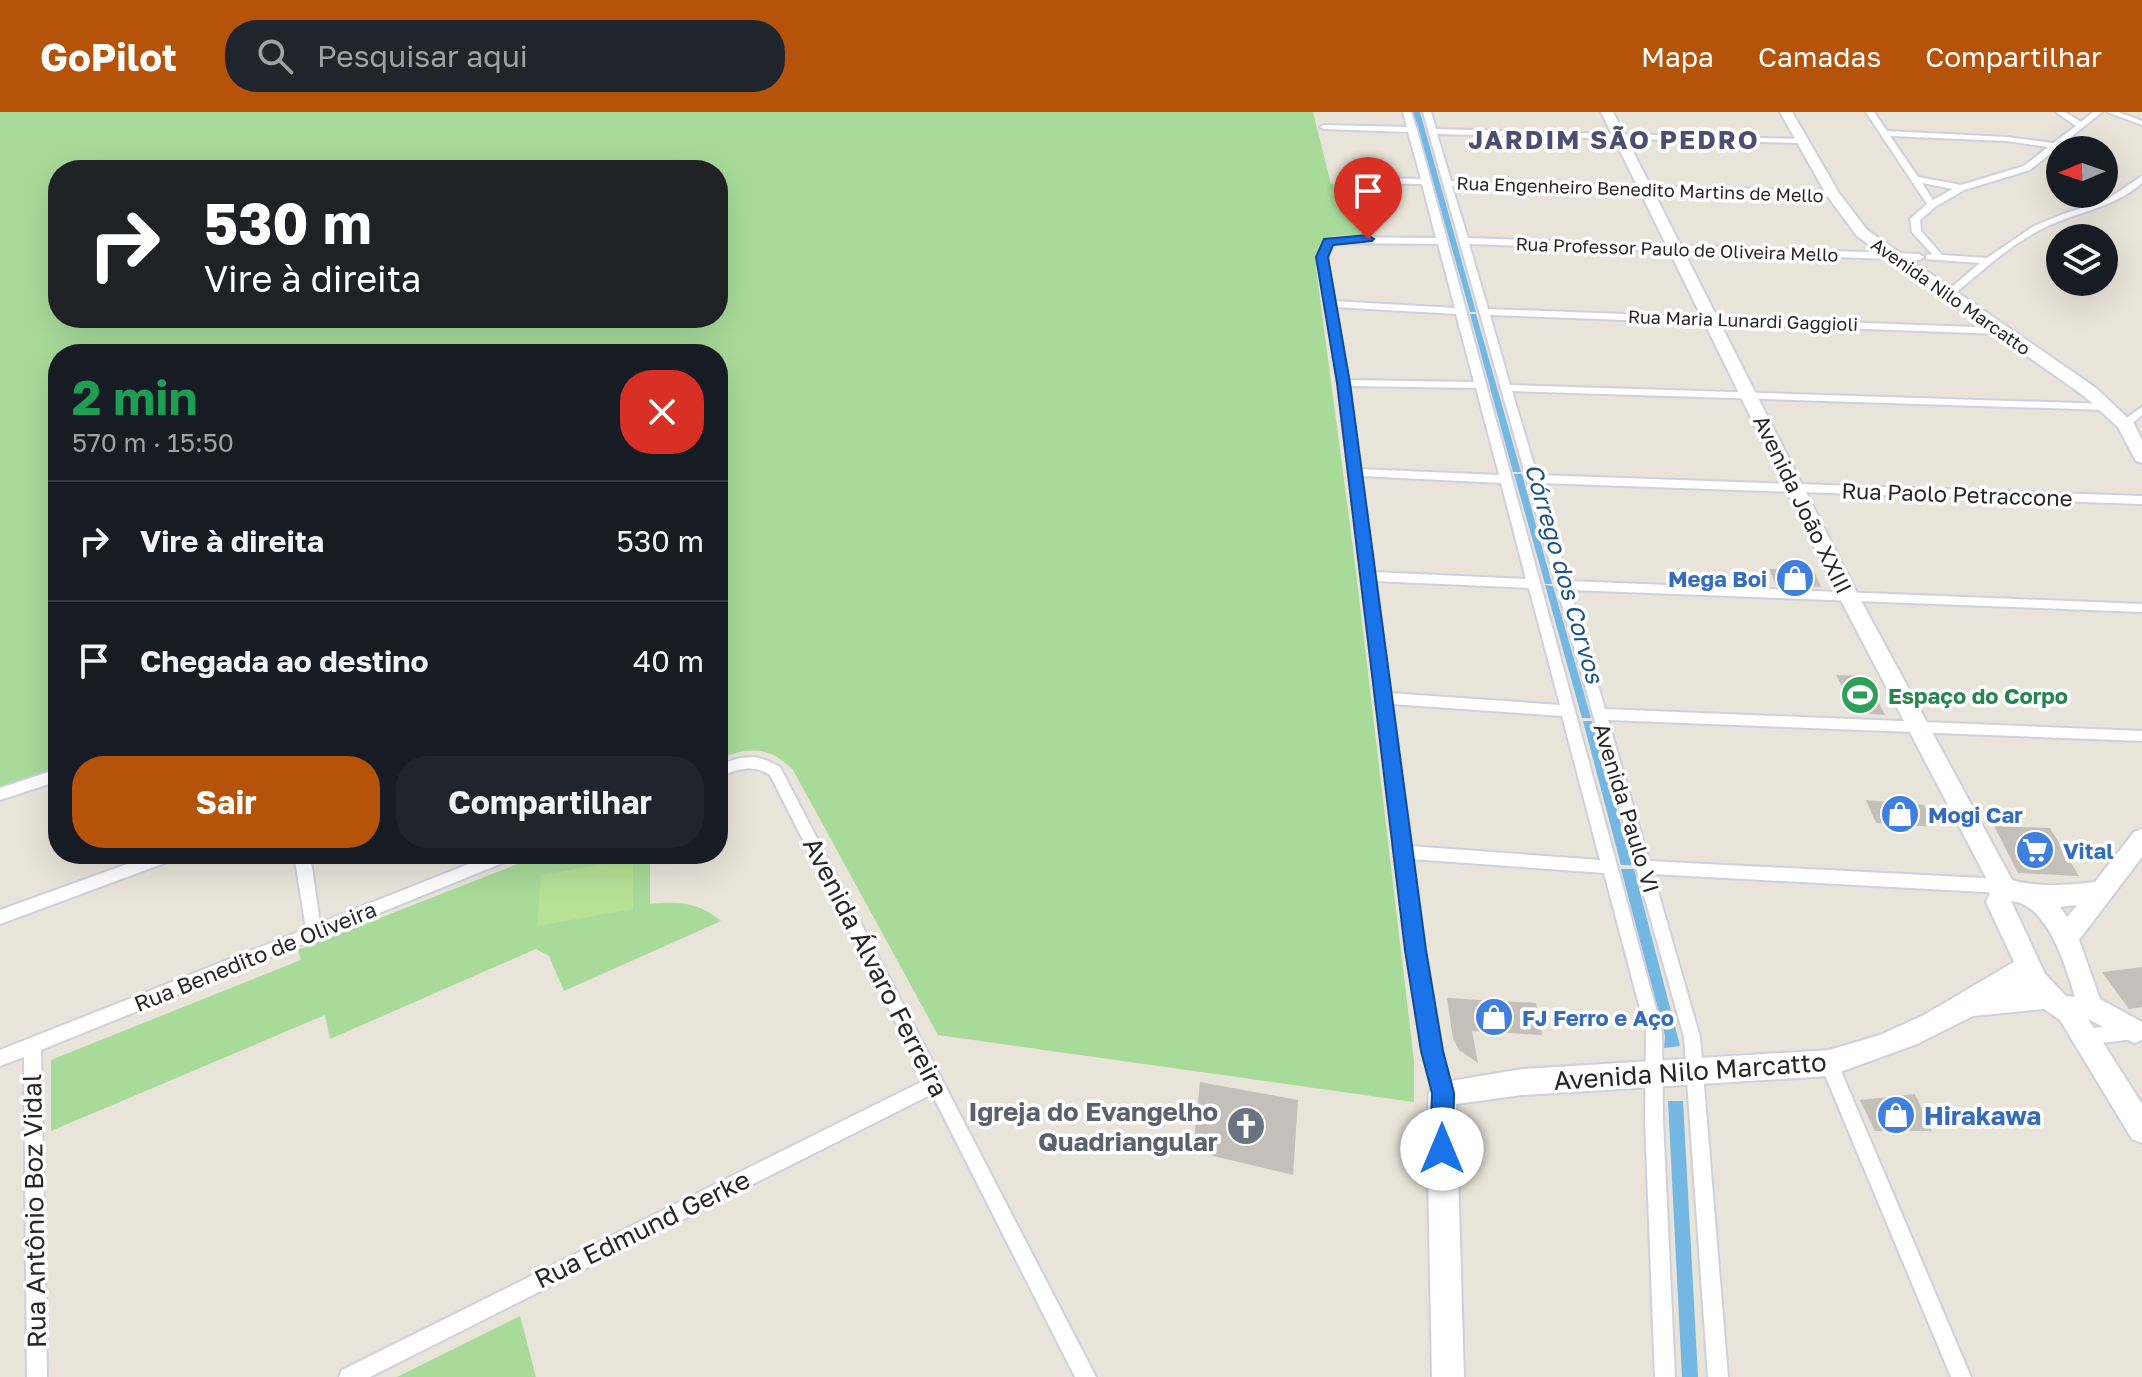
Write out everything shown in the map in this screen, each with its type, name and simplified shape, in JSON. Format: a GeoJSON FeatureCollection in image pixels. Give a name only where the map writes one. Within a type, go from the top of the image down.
{"type":"FeatureCollection","features":[{"type":"Feature","properties":{"kind":"street","name":"Avenida Paulo VI"},"geometry":{"type":"LineString","coordinates":[[1407,112],[1654,1031],[1665,1377]]}},
{"type":"Feature","properties":{"kind":"street","name":"Avenida Paulo VI"},"geometry":{"type":"LineString","coordinates":[[1427,112],[1692,1037],[1718,1377]]}},
{"type":"Feature","properties":{"kind":"street","name":"Avenida João XXIII"},"geometry":{"type":"LineString","coordinates":[[1607,112],[1848,595],[1919,726],[2013,891],[2051,910],[2059,922],[2085,990],[2068,1004]]}},
{"type":"Feature","properties":{"kind":"street","name":"Avenida Nilo Marcatto"},"geometry":{"type":"LineString","coordinates":[[1786,112],[1833,194],[1862,233],[1905,259],[2108,407],[2125,424],[2142,457]]}},
{"type":"Feature","properties":{"kind":"street"},"geometry":{"type":"LineString","coordinates":[[1870,112],[1932,205]]}},
{"type":"Feature","properties":{"kind":"street"},"geometry":{"type":"LineString","coordinates":[[2060,112],[2082,126]]}},
{"type":"Feature","properties":{"kind":"street"},"geometry":{"type":"LineString","coordinates":[[2068,136],[2098,112]]}},
{"type":"Feature","properties":{"kind":"street"},"geometry":{"type":"LineString","coordinates":[[2111,112],[2130,113],[2141,125]]}},
{"type":"Feature","properties":{"kind":"street"},"geometry":{"type":"LineString","coordinates":[[1324,127],[1413,130]]}},
{"type":"Feature","properties":{"kind":"street"},"geometry":{"type":"LineString","coordinates":[[1432,131],[1801,141]]}},
{"type":"Feature","properties":{"kind":"street"},"geometry":{"type":"LineString","coordinates":[[1883,133],[2007,139],[2046,145]]}},
{"type":"Feature","properties":{"kind":"street"},"geometry":{"type":"LineString","coordinates":[[1968,278],[1961,268],[1944,259],[1914,225],[1915,219],[1961,188],[2027,168],[2046,153]]}},
{"type":"Feature","properties":{"kind":"street"},"geometry":{"type":"LineString","coordinates":[[1914,179],[1961,188]]}},
{"type":"Feature","properties":{"kind":"street"},"geometry":{"type":"LineString","coordinates":[[1949,294],[2025,234],[2053,220],[2114,203],[2142,179]]}},
{"type":"Feature","properties":{"kind":"street","name":"Rua Engenheiro Benedito Martins de Mello"},"geometry":{"type":"LineString","coordinates":[[1344,180],[1427,182]]}},
{"type":"Feature","properties":{"kind":"street","name":"Rua Engenheiro Benedito Martins de Mello"},"geometry":{"type":"LineString","coordinates":[[1447,183],[1833,194]]}},
{"type":"Feature","properties":{"kind":"street"},"geometry":{"type":"LineString","coordinates":[[1442,241],[1346,239],[1329,242],[1322,257],[1343,383],[1424,1009],[1443,1093],[1441,1125],[1448,1377]]}},
{"type":"Feature","properties":{"kind":"street","name":"Rua Professor Paulo de Oliveira Mello"},"geometry":{"type":"LineString","coordinates":[[1463,241],[1988,261]]}},
{"type":"Feature","properties":{"kind":"street"},"geometry":{"type":"LineString","coordinates":[[1329,304],[1461,311]]}},
{"type":"Feature","properties":{"kind":"street","name":"Rua Maria Lunardi Gaggioli"},"geometry":{"type":"LineString","coordinates":[[1485,312],[2001,331]]}},
{"type":"Feature","properties":{"kind":"street"},"geometry":{"type":"LineString","coordinates":[[1343,383],[1481,385]]}},
{"type":"Feature","properties":{"kind":"street"},"geometry":{"type":"LineString","coordinates":[[1507,388],[2108,407]]}},
{"type":"Feature","properties":{"kind":"street"},"geometry":{"type":"LineString","coordinates":[[2125,424],[2142,410]]}},
{"type":"Feature","properties":{"kind":"street"},"geometry":{"type":"LineString","coordinates":[[1354,472],[1504,479]]}},
{"type":"Feature","properties":{"kind":"street","name":"Rua Paolo Petraccone"},"geometry":{"type":"LineString","coordinates":[[1533,479],[2142,500]]}},
{"type":"Feature","properties":{"kind":"street"},"geometry":{"type":"LineString","coordinates":[[1369,576],[1533,584]]}},
{"type":"Feature","properties":{"kind":"street"},"geometry":{"type":"LineString","coordinates":[[1563,585],[2142,608]]}},
{"type":"Feature","properties":{"kind":"street"},"geometry":{"type":"LineString","coordinates":[[1384,698],[1568,711]]}},
{"type":"Feature","properties":{"kind":"street"},"geometry":{"type":"LineString","coordinates":[[1599,714],[2142,736]]}},
{"type":"Feature","properties":{"kind":"street","name":"Avenida Álvaro Ferreira"},"geometry":{"type":"LineString","coordinates":[[728,768],[748,762],[768,765],[775,771],[1086,1377]]}},
{"type":"Feature","properties":{"kind":"street"},"geometry":{"type":"LineString","coordinates":[[0,794],[48,778]]}},
{"type":"Feature","properties":{"kind":"street"},"geometry":{"type":"LineString","coordinates":[[2065,939],[2142,839]]}},
{"type":"Feature","properties":{"kind":"street"},"geometry":{"type":"LineString","coordinates":[[1404,852],[1610,867]]}},
{"type":"Feature","properties":{"kind":"street"},"geometry":{"type":"LineString","coordinates":[[0,917],[146,864]]}},
{"type":"Feature","properties":{"kind":"street"},"geometry":{"type":"LineString","coordinates":[[304,864],[314,932]]}},
{"type":"Feature","properties":{"kind":"street","name":"Rua Benedito de Oliveira"},"geometry":{"type":"LineString","coordinates":[[0,1058],[485,864]]}},
{"type":"Feature","properties":{"kind":"street"},"geometry":{"type":"LineString","coordinates":[[1645,867],[2013,891],[2055,897],[2099,892]]}},
{"type":"Feature","properties":{"kind":"street","name":"Avenida João XXIII"},"geometry":{"type":"LineString","coordinates":[[2013,891],[1999,898],[2000,908],[2028,967],[2068,1004],[2142,1129]]}},
{"type":"Feature","properties":{"kind":"street","name":"Avenida Nilo Marcatto"},"geometry":{"type":"LineString","coordinates":[[1443,1093],[1522,1082],[1829,1063],[1864,1054],[1974,1005],[2028,967]]}},
{"type":"Feature","properties":{"kind":"street"},"geometry":{"type":"LineString","coordinates":[[2068,1004],[2138,1030]]}},
{"type":"Feature","properties":{"kind":"street","name":"Avenida Nilo Marcatto"},"geometry":{"type":"LineString","coordinates":[[1974,1005],[2068,1004]]}},
{"type":"Feature","properties":{"kind":"street"},"geometry":{"type":"LineString","coordinates":[[2085,1037],[2138,1030]]}},
{"type":"Feature","properties":{"kind":"street","name":"Rua Antônio Boz Vidal"},"geometry":{"type":"LineString","coordinates":[[32,1045],[37,1377]]}},
{"type":"Feature","properties":{"kind":"street"},"geometry":{"type":"LineString","coordinates":[[1829,1063],[1961,1377]]}},
{"type":"Feature","properties":{"kind":"street","name":"Rua Edmund Gerke"},"geometry":{"type":"LineString","coordinates":[[349,1377],[935,1084]]}},
{"type":"Feature","properties":{"kind":"green space"},"geometry":{"type":"Polygon","coordinates":[[[0,112],[1313,112],[1331,184],[1352,185],[1363,236],[1337,238],[1324,244],[1316,268],[1355,563],[1414,1061],[1414,1102],[938,1035],[793,770],[767,752],[749,751],[728,756],[728,344],[48,344],[48,771],[0,787],[0,112]]]}},
{"type":"Feature","properties":{"kind":"green space"},"geometry":{"type":"Polygon","coordinates":[[[517,864],[650,864],[650,904],[688,904],[721,921],[564,991],[549,956],[536,949],[330,1039],[325,1015],[51,1131],[51,1060],[301,960],[298,950],[517,864]]]}},
{"type":"Feature","properties":{"kind":"green space"},"geometry":{"type":"Polygon","coordinates":[[[604,864],[633,864],[633,909],[537,926],[541,875],[604,864]]]}},
{"type":"Feature","properties":{"kind":"green space"},"geometry":{"type":"Polygon","coordinates":[[[520,1316],[536,1377],[397,1377],[520,1316]]]}},
{"type":"Feature","properties":{"kind":"water"},"geometry":{"type":"Polygon","coordinates":[[[1413,112],[1420,112],[1476,312],[1470,312],[1413,112]]]}},
{"type":"Feature","properties":{"kind":"water"},"geometry":{"type":"Polygon","coordinates":[[[1470,314],[1476,314],[1521,472],[1513,472],[1470,314]]]}},
{"type":"Feature","properties":{"kind":"water"},"geometry":{"type":"Polygon","coordinates":[[[1514,474],[1522,474],[1552,584],[1545,584],[1514,474]]]}},
{"type":"Feature","properties":{"kind":"water"},"geometry":{"type":"Polygon","coordinates":[[[1545,585],[1553,586],[1591,718],[1582,718],[1545,585]]]}},
{"type":"Feature","properties":{"kind":"water"},"geometry":{"type":"Polygon","coordinates":[[[1583,721],[1592,721],[1632,865],[1621,865],[1583,721]]]}},
{"type":"Feature","properties":{"kind":"water"},"geometry":{"type":"Polygon","coordinates":[[[1621,869],[1634,869],[1680,1046],[1664,1048],[1665,1036],[1621,869]]]}},
{"type":"Feature","properties":{"kind":"water"},"geometry":{"type":"Polygon","coordinates":[[[1668,1101],[1683,1101],[1698,1377],[1682,1377],[1668,1101]]]}},
{"type":"Feature","properties":{"kind":"building","name":"Mega Boi"},"geometry":{"type":"Polygon","coordinates":[[[1769,569],[1814,571],[1821,587],[1776,585],[1769,569]]]}},
{"type":"Feature","properties":{"kind":"building","name":"Espaço do Corpo"},"geometry":{"type":"Polygon","coordinates":[[[1836,675],[1865,676],[1885,715],[1856,713],[1836,675]]]}},
{"type":"Feature","properties":{"kind":"building","name":"Mogi Car"},"geometry":{"type":"Polygon","coordinates":[[[1866,800],[1924,805],[1935,827],[1876,823],[1866,800]]]}},
{"type":"Feature","properties":{"kind":"building","name":"Vital"},"geometry":{"type":"Polygon","coordinates":[[[1994,826],[2050,828],[2079,876],[2018,873],[1994,826]]]}},
{"type":"Feature","properties":{"kind":"building"},"geometry":{"type":"Polygon","coordinates":[[[2142,967],[2142,1007],[2129,1009],[2102,972],[2142,967]]]}},
{"type":"Feature","properties":{"kind":"building","name":"FJ Ferro e Aço"},"geometry":{"type":"Polygon","coordinates":[[[1447,998],[1536,1003],[1542,1035],[1472,1031],[1478,1063],[1459,1050],[1453,1039],[1447,998]]]}},
{"type":"Feature","properties":{"kind":"building","name":"Igreja do Evangelho Quadriangular"},"geometry":{"type":"Polygon","coordinates":[[[1200,1082],[1298,1100],[1293,1175],[1193,1151],[1200,1082]]]}},
{"type":"Feature","properties":{"kind":"building","name":"Hirakawa"},"geometry":{"type":"Polygon","coordinates":[[[1915,1094],[1932,1131],[1875,1131],[1860,1100],[1915,1094]]]}},
{"type":"Feature","properties":{"kind":"place","name":"Mega Boi"},"geometry":{"type":"Point","coordinates":[1795,578]}},
{"type":"Feature","properties":{"kind":"place","name":"Espaço do Corpo"},"geometry":{"type":"Point","coordinates":[1860,695]}},
{"type":"Feature","properties":{"kind":"place","name":"Mogi Car"},"geometry":{"type":"Point","coordinates":[1900,814]}},
{"type":"Feature","properties":{"kind":"place","name":"Vital"},"geometry":{"type":"Point","coordinates":[2035,850]}},
{"type":"Feature","properties":{"kind":"place","name":"FJ Ferro e Aço"},"geometry":{"type":"Point","coordinates":[1494,1017]}},
{"type":"Feature","properties":{"kind":"place","name":"Hirakawa"},"geometry":{"type":"Point","coordinates":[1896,1115]}},
{"type":"Feature","properties":{"kind":"place","name":"Igreja do Evangelho Quadriangular"},"geometry":{"type":"Point","coordinates":[1246,1126]}},
{"type":"Feature","properties":{"kind":"district","name":"JARDIM SÃO PEDRO"},"geometry":{"type":"Point","coordinates":[1614,139]}},
{"type":"Feature","properties":{"kind":"route"},"geometry":{"type":"LineString","coordinates":[[1368,239],[1329,242],[1322,257],[1343,383],[1369,576],[1415,950],[1432,1051],[1443,1093],[1442,1149]]}},
{"type":"Feature","properties":{"kind":"water label","name":"Córrego dos Corvos"},"geometry":{"type":"Point","coordinates":[1565,573]}}]}
